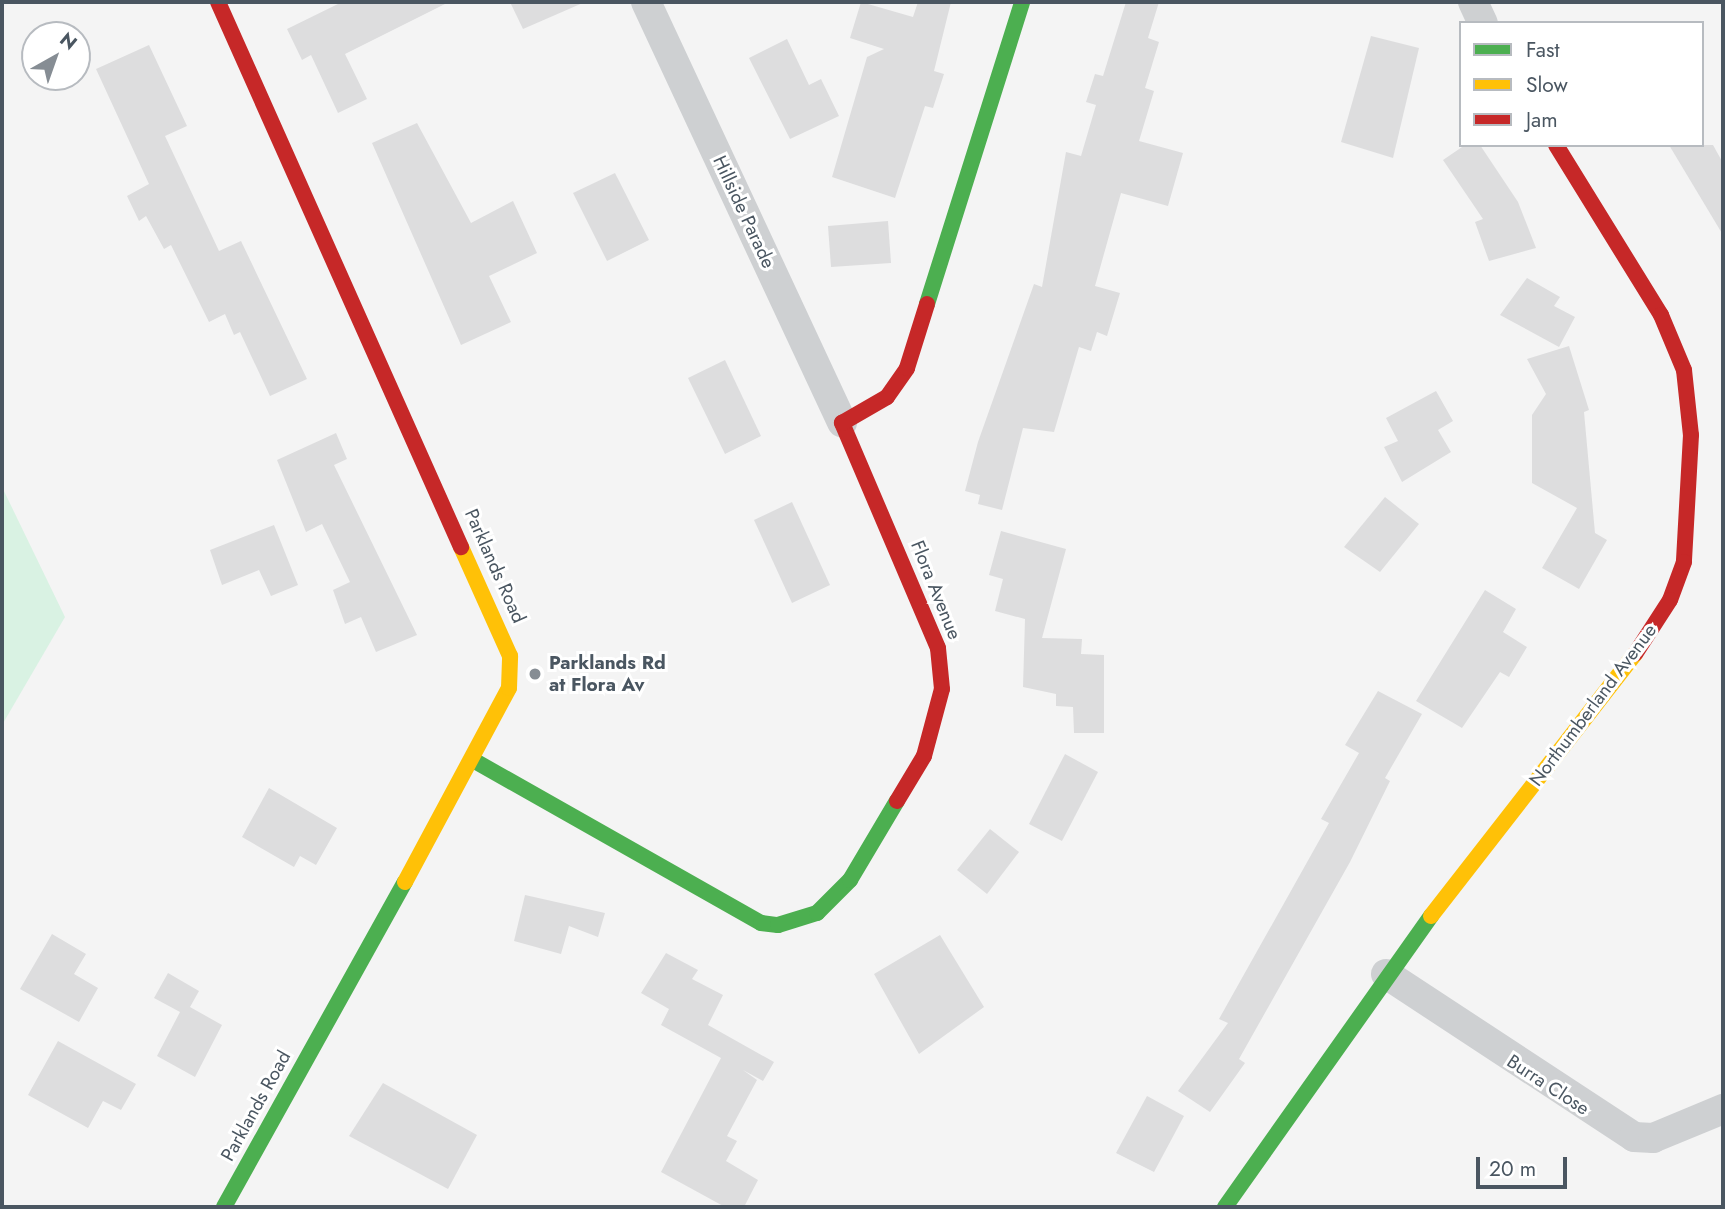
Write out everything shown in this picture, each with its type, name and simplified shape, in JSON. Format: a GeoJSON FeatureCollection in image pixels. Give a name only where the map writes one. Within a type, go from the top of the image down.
{"type":"FeatureCollection","features":[{"type":"Feature","properties":{"kind":"street","name":"Parklands Road"},"geometry":{"type":"LineString","coordinates":[[218,2],[498,618],[510,656],[509,688],[473,760],[224,1207]]}},
{"type":"Feature","properties":{"kind":"street","name":"Hillside Parade"},"geometry":{"type":"LineString","coordinates":[[646,2],[842,423]]}},
{"type":"Feature","properties":{"kind":"street"},"geometry":{"type":"LineString","coordinates":[[842,423],[887,397],[907,368],[1022,2]]}},
{"type":"Feature","properties":{"kind":"street"},"geometry":{"type":"LineString","coordinates":[[1473,2],[1482,21]]}},
{"type":"Feature","properties":{"kind":"street","name":"Northumberland Avenue"},"geometry":{"type":"LineString","coordinates":[[1225,1207],[1386,974],[1633,657],[1685,562],[1691,435],[1684,370],[1661,315],[1557,147]]}},
{"type":"Feature","properties":{"kind":"street","name":"Flora Avenue"},"geometry":{"type":"LineString","coordinates":[[473,760],[761,923],[797,922],[835,898],[924,756],[942,689],[939,648],[842,423]]}},
{"type":"Feature","properties":{"kind":"street","name":"Burra Close"},"geometry":{"type":"LineString","coordinates":[[1386,974],[1634,1137],[1653,1138],[1723,1109]]}},
{"type":"Feature","properties":{"kind":"green space"},"geometry":{"type":"Polygon","coordinates":[[[2,487],[65,617],[2,725],[2,487]]]}},
{"type":"Feature","properties":{"kind":"building"},"geometry":{"type":"Polygon","coordinates":[[[342,2],[449,2],[345,54],[367,99],[338,113],[311,55],[302,60],[287,29],[342,2]]]}},
{"type":"Feature","properties":{"kind":"building"},"geometry":{"type":"Polygon","coordinates":[[[510,2],[585,2],[523,29],[510,2]]]}},
{"type":"Feature","properties":{"kind":"building"},"geometry":{"type":"Polygon","coordinates":[[[861,2],[913,17],[918,2],[951,2],[934,71],[944,74],[933,108],[925,106],[895,198],[832,177],[867,57],[884,49],[850,38],[861,2]]]}},
{"type":"Feature","properties":{"kind":"building"},"geometry":{"type":"Polygon","coordinates":[[[1126,2],[1159,2],[1148,38],[1159,42],[1145,88],[1154,91],[1139,141],[1183,153],[1168,206],[1121,193],[1095,286],[1120,293],[1107,336],[1097,332],[1091,351],[1079,347],[1054,432],[1023,428],[1002,510],[978,504],[980,495],[965,491],[978,442],[1034,284],[1042,287],[1066,152],[1081,156],[1096,105],[1086,102],[1095,74],[1103,76],[1126,2]]]}},
{"type":"Feature","properties":{"kind":"building"},"geometry":{"type":"Polygon","coordinates":[[[1371,36],[1419,48],[1393,158],[1341,142],[1371,36]]]}},
{"type":"Feature","properties":{"kind":"building"},"geometry":{"type":"Polygon","coordinates":[[[787,39],[809,85],[821,79],[839,116],[790,139],[749,58],[787,39]]]}},
{"type":"Feature","properties":{"kind":"building"},"geometry":{"type":"Polygon","coordinates":[[[149,45],[187,126],[165,136],[219,251],[241,241],[307,379],[270,396],[240,332],[234,335],[225,314],[209,322],[171,245],[164,249],[146,216],[139,221],[127,196],[149,184],[96,69],[149,45]]]}},
{"type":"Feature","properties":{"kind":"building"},"geometry":{"type":"Polygon","coordinates":[[[417,123],[471,223],[513,201],[537,253],[489,276],[511,322],[461,345],[372,143],[417,123]]]}},
{"type":"Feature","properties":{"kind":"building"},"geometry":{"type":"Polygon","coordinates":[[[1713,145],[1723,163],[1723,235],[1670,147],[1713,145]]]}},
{"type":"Feature","properties":{"kind":"building"},"geometry":{"type":"Polygon","coordinates":[[[1462,147],[1481,147],[1518,202],[1536,248],[1489,261],[1475,222],[1483,219],[1443,160],[1462,147]]]}},
{"type":"Feature","properties":{"kind":"building"},"geometry":{"type":"Polygon","coordinates":[[[615,173],[649,240],[607,261],[573,193],[615,173]]]}},
{"type":"Feature","properties":{"kind":"building"},"geometry":{"type":"Polygon","coordinates":[[[888,221],[891,263],[831,267],[828,226],[888,221]]]}},
{"type":"Feature","properties":{"kind":"building"},"geometry":{"type":"Polygon","coordinates":[[[1527,278],[1560,297],[1554,306],[1575,317],[1559,347],[1500,315],[1527,278]]]}},
{"type":"Feature","properties":{"kind":"building"},"geometry":{"type":"Polygon","coordinates":[[[1569,346],[1589,410],[1584,412],[1595,533],[1607,540],[1579,589],[1542,568],[1577,508],[1532,483],[1532,415],[1546,394],[1527,359],[1569,346]]]}},
{"type":"Feature","properties":{"kind":"building"},"geometry":{"type":"Polygon","coordinates":[[[725,360],[761,436],[725,454],[688,378],[725,360]]]}},
{"type":"Feature","properties":{"kind":"building"},"geometry":{"type":"Polygon","coordinates":[[[1436,391],[1453,421],[1438,430],[1451,452],[1402,482],[1384,447],[1398,441],[1386,418],[1436,391]]]}},
{"type":"Feature","properties":{"kind":"building"},"geometry":{"type":"Polygon","coordinates":[[[336,433],[347,459],[334,465],[417,635],[376,652],[361,617],[345,624],[333,590],[350,582],[322,524],[306,532],[277,460],[336,433]]]}},
{"type":"Feature","properties":{"kind":"building"},"geometry":{"type":"Polygon","coordinates":[[[1385,497],[1419,524],[1380,572],[1344,547],[1385,497]]]}},
{"type":"Feature","properties":{"kind":"building"},"geometry":{"type":"Polygon","coordinates":[[[792,502],[830,585],[792,603],[754,520],[792,502]]]}},
{"type":"Feature","properties":{"kind":"building"},"geometry":{"type":"Polygon","coordinates":[[[274,525],[298,585],[271,596],[259,570],[222,585],[210,550],[274,525]]]}},
{"type":"Feature","properties":{"kind":"building"},"geometry":{"type":"Polygon","coordinates":[[[1001,531],[1066,549],[1042,638],[1082,639],[1081,654],[1104,655],[1104,733],[1074,733],[1073,707],[1056,706],[1056,694],[1023,687],[1025,619],[995,611],[1003,579],[989,575],[1001,531]]]}},
{"type":"Feature","properties":{"kind":"building"},"geometry":{"type":"Polygon","coordinates":[[[1485,590],[1516,609],[1503,632],[1527,647],[1509,677],[1500,672],[1462,728],[1416,701],[1485,590]]]}},
{"type":"Feature","properties":{"kind":"building"},"geometry":{"type":"Polygon","coordinates":[[[1378,691],[1422,714],[1385,778],[1390,781],[1350,862],[1239,1059],[1245,1063],[1210,1112],[1178,1091],[1228,1023],[1219,1019],[1329,823],[1321,819],[1359,753],[1345,745],[1378,691]]]}},
{"type":"Feature","properties":{"kind":"building"},"geometry":{"type":"Polygon","coordinates":[[[1065,754],[1098,772],[1062,841],[1029,824],[1065,754]]]}},
{"type":"Feature","properties":{"kind":"building"},"geometry":{"type":"Polygon","coordinates":[[[269,788],[337,828],[316,865],[300,856],[294,867],[242,837],[269,788]]]}},
{"type":"Feature","properties":{"kind":"building"},"geometry":{"type":"Polygon","coordinates":[[[990,829],[1019,852],[987,894],[957,870],[990,829]]]}},
{"type":"Feature","properties":{"kind":"building"},"geometry":{"type":"Polygon","coordinates":[[[525,895],[605,913],[598,937],[569,926],[561,954],[514,941],[525,895]]]}},
{"type":"Feature","properties":{"kind":"building"},"geometry":{"type":"Polygon","coordinates":[[[52,934],[86,954],[74,974],[98,988],[79,1022],[20,989],[52,934]]]}},
{"type":"Feature","properties":{"kind":"building"},"geometry":{"type":"Polygon","coordinates":[[[940,935],[984,1007],[919,1054],[874,974],[940,935]]]}},
{"type":"Feature","properties":{"kind":"building"},"geometry":{"type":"Polygon","coordinates":[[[666,953],[698,970],[692,979],[723,995],[708,1025],[774,1062],[763,1081],[743,1070],[757,1080],[727,1136],[737,1141],[726,1161],[758,1180],[744,1207],[725,1207],[661,1172],[721,1058],[661,1025],[669,1009],[641,993],[666,953]]]}},
{"type":"Feature","properties":{"kind":"building"},"geometry":{"type":"Polygon","coordinates":[[[168,973],[199,991],[190,1007],[222,1025],[195,1077],[157,1056],[180,1012],[154,998],[168,973]]]}},
{"type":"Feature","properties":{"kind":"building"},"geometry":{"type":"Polygon","coordinates":[[[58,1041],[136,1084],[121,1110],[103,1101],[88,1128],[28,1095],[58,1041]]]}},
{"type":"Feature","properties":{"kind":"building"},"geometry":{"type":"Polygon","coordinates":[[[383,1083],[477,1135],[448,1189],[349,1136],[383,1083]]]}},
{"type":"Feature","properties":{"kind":"building"},"geometry":{"type":"Polygon","coordinates":[[[1147,1096],[1184,1116],[1154,1172],[1116,1153],[1147,1096]]]}},
{"type":"Feature","properties":{"kind":"traffic: fast"},"geometry":{"type":"LineString","coordinates":[[927,304],[1022,2]]}},
{"type":"Feature","properties":{"kind":"traffic: fast"},"geometry":{"type":"LineString","coordinates":[[473,760],[761,923],[778,925],[817,913],[850,880],[897,801]]}},
{"type":"Feature","properties":{"kind":"traffic: fast"},"geometry":{"type":"LineString","coordinates":[[224,1207],[405,882]]}},
{"type":"Feature","properties":{"kind":"traffic: fast"},"geometry":{"type":"LineString","coordinates":[[1225,1207],[1431,916]]}},
{"type":"Feature","properties":{"kind":"traffic: slow"},"geometry":{"type":"LineString","coordinates":[[405,882],[509,688],[510,656],[461,547]]}},
{"type":"Feature","properties":{"kind":"traffic: slow"},"geometry":{"type":"LineString","coordinates":[[1431,916],[1635,654]]}},
{"type":"Feature","properties":{"kind":"traffic: jam"},"geometry":{"type":"LineString","coordinates":[[218,2],[461,547]]}},
{"type":"Feature","properties":{"kind":"traffic: jam"},"geometry":{"type":"LineString","coordinates":[[1557,147],[1661,315],[1684,370],[1691,435],[1684,562],[1670,600],[1635,654]]}},
{"type":"Feature","properties":{"kind":"traffic: jam"},"geometry":{"type":"LineString","coordinates":[[897,801],[924,756],[942,689],[938,648],[842,423],[887,397],[907,368],[927,304]]}},
{"type":"Feature","properties":{"kind":"place","name":"Parklands Rd at Flora Av"},"geometry":{"type":"Point","coordinates":[535,674]}}]}
